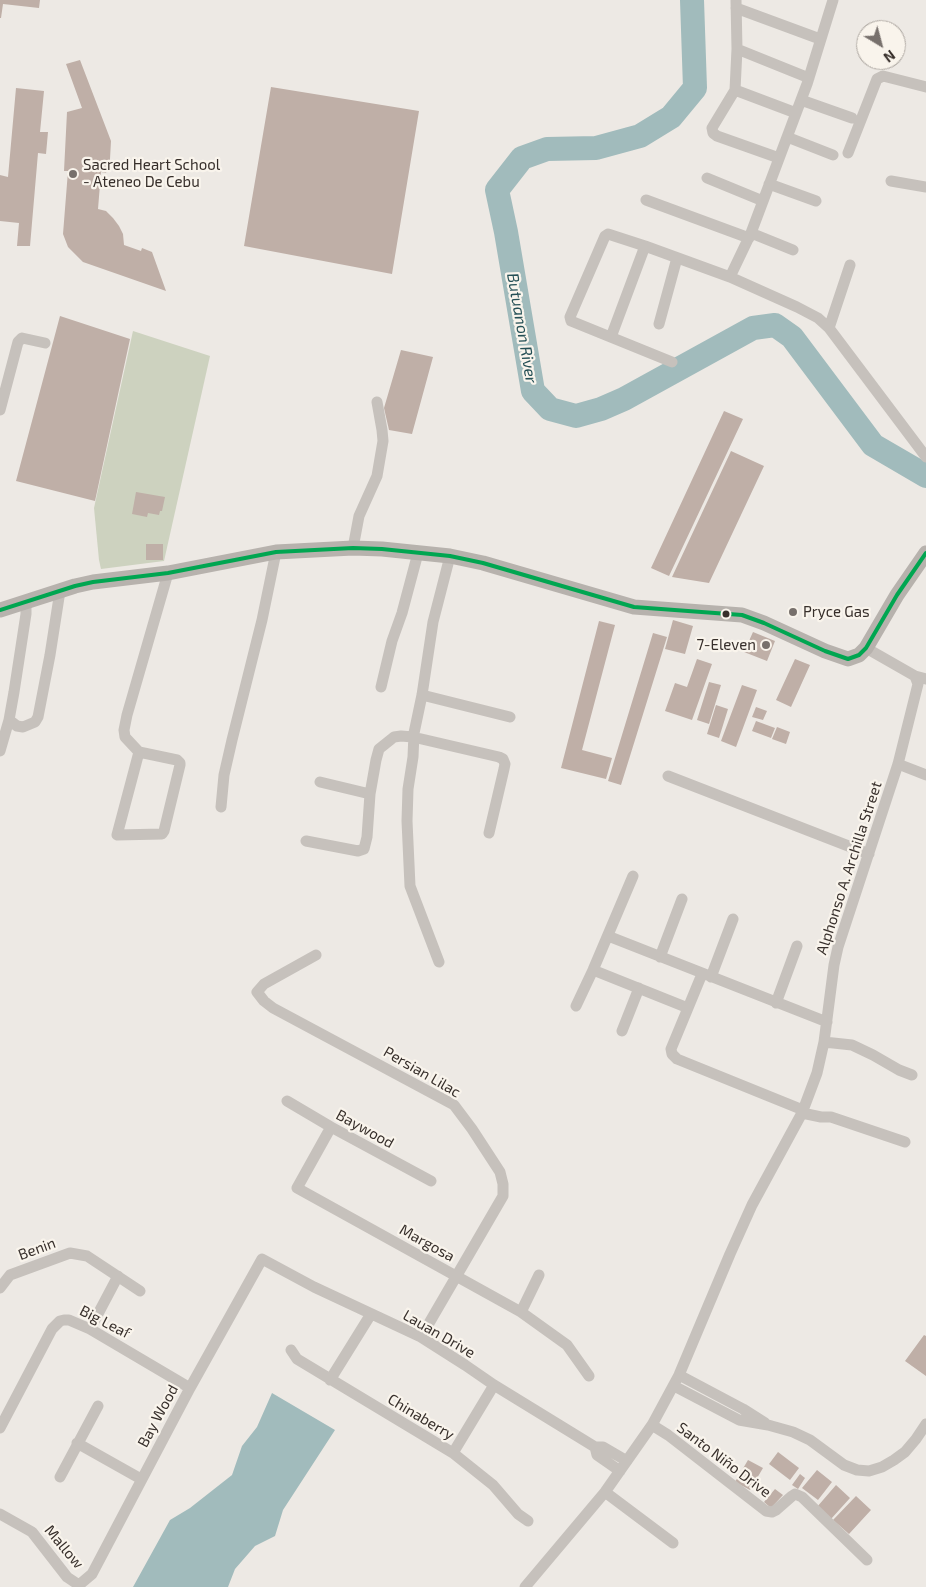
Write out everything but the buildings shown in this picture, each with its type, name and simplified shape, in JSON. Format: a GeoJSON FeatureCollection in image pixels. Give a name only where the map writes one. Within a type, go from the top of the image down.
{"type":"FeatureCollection","features":[{"type":"Feature","properties":{"kind":"main road"},"geometry":{"type":"LineString","coordinates":[[0,610],[93,582],[168,573],[276,552],[353,548],[382,549],[450,556],[483,563],[634,607],[742,615],[848,659],[861,653],[926,553]]}},
{"type":"Feature","properties":{"kind":"street"},"geometry":{"type":"LineString","coordinates":[[730,277],[750,235],[780,158],[833,0]]}},
{"type":"Feature","properties":{"kind":"street"},"geometry":{"type":"LineString","coordinates":[[780,158],[717,136],[713,132],[712,128],[736,90],[736,4],[820,39]]}},
{"type":"Feature","properties":{"kind":"street"},"geometry":{"type":"LineString","coordinates":[[737,49],[808,78]]}},
{"type":"Feature","properties":{"kind":"street"},"geometry":{"type":"LineString","coordinates":[[848,153],[877,79],[883,76],[926,87]]}},
{"type":"Feature","properties":{"kind":"street"},"geometry":{"type":"LineString","coordinates":[[736,90],[796,113]]}},
{"type":"Feature","properties":{"kind":"street"},"geometry":{"type":"LineString","coordinates":[[801,100],[852,118]]}},
{"type":"Feature","properties":{"kind":"street"},"geometry":{"type":"LineString","coordinates":[[787,137],[833,155]]}},
{"type":"Feature","properties":{"kind":"street"},"geometry":{"type":"LineString","coordinates":[[706,178],[763,201]]}},
{"type":"Feature","properties":{"kind":"street"},"geometry":{"type":"LineString","coordinates":[[891,181],[926,187]]}},
{"type":"Feature","properties":{"kind":"street"},"geometry":{"type":"LineString","coordinates":[[769,184],[816,201]]}},
{"type":"Feature","properties":{"kind":"street"},"geometry":{"type":"LineString","coordinates":[[646,200],[793,250]]}},
{"type":"Feature","properties":{"kind":"street"},"geometry":{"type":"LineString","coordinates":[[672,362],[572,321],[570,316],[605,236],[608,234],[730,277],[818,318],[829,328],[926,457]]}},
{"type":"Feature","properties":{"kind":"street"},"geometry":{"type":"LineString","coordinates":[[612,337],[644,246]]}},
{"type":"Feature","properties":{"kind":"street"},"geometry":{"type":"LineString","coordinates":[[659,324],[677,258]]}},
{"type":"Feature","properties":{"kind":"street"},"geometry":{"type":"LineString","coordinates":[[829,328],[850,266]]}},
{"type":"Feature","properties":{"kind":"street"},"geometry":{"type":"LineString","coordinates":[[0,408],[18,342],[22,338],[45,343]]}},
{"type":"Feature","properties":{"kind":"street"},"geometry":{"type":"LineString","coordinates":[[353,548],[359,516],[376,476],[383,441],[376,402]]}},
{"type":"Feature","properties":{"kind":"street"},"geometry":{"type":"LineString","coordinates":[[221,807],[224,775],[262,620],[276,552]]}},
{"type":"Feature","properties":{"kind":"street"},"geometry":{"type":"LineString","coordinates":[[381,687],[392,641],[402,613],[418,553]]}},
{"type":"Feature","properties":{"kind":"street"},"geometry":{"type":"LineString","coordinates":[[439,962],[410,886],[407,821],[413,736],[422,695],[433,622],[450,556]]}},
{"type":"Feature","properties":{"kind":"street"},"geometry":{"type":"LineString","coordinates":[[139,752],[117,835],[162,834],[180,763],[173,759],[139,752],[125,737],[124,730],[168,573]]}},
{"type":"Feature","properties":{"kind":"street"},"geometry":{"type":"LineString","coordinates":[[9,720],[16,726],[23,727],[35,722],[38,717],[60,591]]}},
{"type":"Feature","properties":{"kind":"street"},"geometry":{"type":"LineString","coordinates":[[0,751],[9,720],[25,624],[26,601]]}},
{"type":"Feature","properties":{"kind":"street"},"geometry":{"type":"LineString","coordinates":[[861,653],[921,678]]}},
{"type":"Feature","properties":{"kind":"street","name":"Alphonso A. Archilla Street"},"geometry":{"type":"LineString","coordinates":[[679,1375],[735,1241],[752,1205],[803,1112],[817,1073],[824,1042],[836,956],[898,764],[921,678]]}},
{"type":"Feature","properties":{"kind":"street"},"geometry":{"type":"LineString","coordinates":[[422,695],[510,717]]}},
{"type":"Feature","properties":{"kind":"street"},"geometry":{"type":"LineString","coordinates":[[306,841],[358,851],[364,849],[376,760],[379,749],[394,736],[413,736],[499,757],[503,760],[504,769],[489,832]]}},
{"type":"Feature","properties":{"kind":"street"},"geometry":{"type":"LineString","coordinates":[[898,764],[926,775]]}},
{"type":"Feature","properties":{"kind":"street"},"geometry":{"type":"LineString","coordinates":[[668,776],[869,854]]}},
{"type":"Feature","properties":{"kind":"street"},"geometry":{"type":"LineString","coordinates":[[320,782],[370,794]]}},
{"type":"Feature","properties":{"kind":"street"},"geometry":{"type":"LineString","coordinates":[[576,1006],[633,876]]}},
{"type":"Feature","properties":{"kind":"street"},"geometry":{"type":"LineString","coordinates":[[660,957],[682,899]]}},
{"type":"Feature","properties":{"kind":"street"},"geometry":{"type":"LineString","coordinates":[[733,919],[707,975],[688,1008],[671,1049],[672,1054],[677,1059],[803,1112],[821,1117],[831,1117],[905,1142]]}},
{"type":"Feature","properties":{"kind":"street"},"geometry":{"type":"LineString","coordinates":[[608,936],[827,1022]]}},
{"type":"Feature","properties":{"kind":"street"},"geometry":{"type":"LineString","coordinates":[[776,1002],[796,946]]}},
{"type":"Feature","properties":{"kind":"street","name":"Persian Lilac"},"geometry":{"type":"LineString","coordinates":[[316,956],[264,984],[258,992],[264,1001],[273,1008],[454,1105],[500,1172],[503,1196],[421,1337]]}},
{"type":"Feature","properties":{"kind":"street"},"geometry":{"type":"LineString","coordinates":[[593,970],[688,1008]]}},
{"type":"Feature","properties":{"kind":"street"},"geometry":{"type":"LineString","coordinates":[[622,1032],[639,988]]}},
{"type":"Feature","properties":{"kind":"street"},"geometry":{"type":"LineString","coordinates":[[824,1042],[852,1045],[912,1075]]}},
{"type":"Feature","properties":{"kind":"street","name":"Baywood"},"geometry":{"type":"LineString","coordinates":[[287,1101],[330,1127],[431,1181]]}},
{"type":"Feature","properties":{"kind":"street","name":"Margosa"},"geometry":{"type":"LineString","coordinates":[[330,1127],[297,1188],[521,1312],[567,1344],[590,1376]]}},
{"type":"Feature","properties":{"kind":"street","name":"Benin"},"geometry":{"type":"LineString","coordinates":[[0,1288],[10,1275],[70,1253],[87,1256],[140,1291]]}},
{"type":"Feature","properties":{"kind":"street","name":"Lauan Drive"},"geometry":{"type":"LineString","coordinates":[[262,1259],[314,1287],[421,1337],[594,1448],[598,1455],[620,1471]]}},
{"type":"Feature","properties":{"kind":"street","name":"Bay Wood"},"geometry":{"type":"LineString","coordinates":[[79,1585],[92,1574],[190,1388],[262,1259]]}},
{"type":"Feature","properties":{"kind":"street"},"geometry":{"type":"LineString","coordinates":[[521,1312],[539,1275]]}},
{"type":"Feature","properties":{"kind":"street"},"geometry":{"type":"LineString","coordinates":[[90,1328],[118,1276]]}},
{"type":"Feature","properties":{"kind":"street"},"geometry":{"type":"LineString","coordinates":[[330,1380],[371,1314]]}},
{"type":"Feature","properties":{"kind":"street","name":"Big Leaf"},"geometry":{"type":"LineString","coordinates":[[0,1428],[55,1325],[60,1321],[69,1320],[90,1328],[190,1388]]}},
{"type":"Feature","properties":{"kind":"street","name":"Chinaberry"},"geometry":{"type":"LineString","coordinates":[[291,1350],[297,1359],[453,1454],[493,1485],[518,1514],[528,1521]]}},
{"type":"Feature","properties":{"kind":"street"},"geometry":{"type":"LineString","coordinates":[[525,1587],[605,1492],[652,1425],[679,1375],[743,1409],[768,1425]]}},
{"type":"Feature","properties":{"kind":"street"},"geometry":{"type":"LineString","coordinates":[[453,1454],[494,1385]]}},
{"type":"Feature","properties":{"kind":"street"},"geometry":{"type":"LineString","coordinates":[[674,1386],[739,1420],[793,1432],[810,1440],[844,1465],[857,1470],[869,1471],[882,1467],[905,1452],[926,1424]]}},
{"type":"Feature","properties":{"kind":"street"},"geometry":{"type":"LineString","coordinates":[[60,1477],[98,1406]]}},
{"type":"Feature","properties":{"kind":"street","name":"Santo Niño Drive"},"geometry":{"type":"LineString","coordinates":[[652,1425],[668,1435],[766,1511],[772,1512],[776,1510],[795,1494],[802,1497],[867,1560]]}},
{"type":"Feature","properties":{"kind":"street"},"geometry":{"type":"LineString","coordinates":[[77,1443],[141,1479]]}},
{"type":"Feature","properties":{"kind":"street","name":"Lauan Drive"},"geometry":{"type":"LineString","coordinates":[[594,1448],[603,1447],[627,1461]]}},
{"type":"Feature","properties":{"kind":"street"},"geometry":{"type":"LineString","coordinates":[[605,1492],[673,1543]]}},
{"type":"Feature","properties":{"kind":"street","name":"Mallow"},"geometry":{"type":"LineString","coordinates":[[0,1514],[32,1532],[67,1577],[79,1585]]}},
{"type":"Feature","properties":{"kind":"green space"},"geometry":{"type":"Polygon","coordinates":[[[133,331],[210,356],[164,561],[101,569],[94,508],[133,331]]]}},
{"type":"Feature","properties":{"kind":"water"},"geometry":{"type":"Polygon","coordinates":[[[272,1393],[335,1430],[283,1510],[275,1536],[255,1546],[235,1569],[228,1587],[133,1587],[170,1520],[190,1508],[232,1475],[242,1446],[257,1427],[272,1393]]]}},
{"type":"Feature","properties":{"kind":"waterway","name":"Butuanon River"},"geometry":{"type":"LineString","coordinates":[[692,0],[695,88],[671,117],[640,136],[596,148],[547,149],[522,158],[497,190],[533,391],[550,409],[576,416],[601,409],[624,399],[753,328],[775,325],[792,337],[873,445],[926,476]]}},
{"type":"Feature","properties":{"kind":"transit line"},"geometry":{"type":"LineString","coordinates":[[0,610],[93,582],[168,573],[276,552],[353,548],[382,549],[450,556],[483,563],[634,607],[742,615],[848,659],[859,655],[866,648],[897,595],[926,553]]}},
{"type":"Feature","properties":{"kind":"place","name":"Sacred Heart School - Ateneo De Cebu"},"geometry":{"type":"Point","coordinates":[73,174]}},
{"type":"Feature","properties":{"kind":"place","name":"Pryce Gas"},"geometry":{"type":"Point","coordinates":[793,612]}},
{"type":"Feature","properties":{"kind":"place","name":"7-Eleven"},"geometry":{"type":"Point","coordinates":[766,645]}}]}
